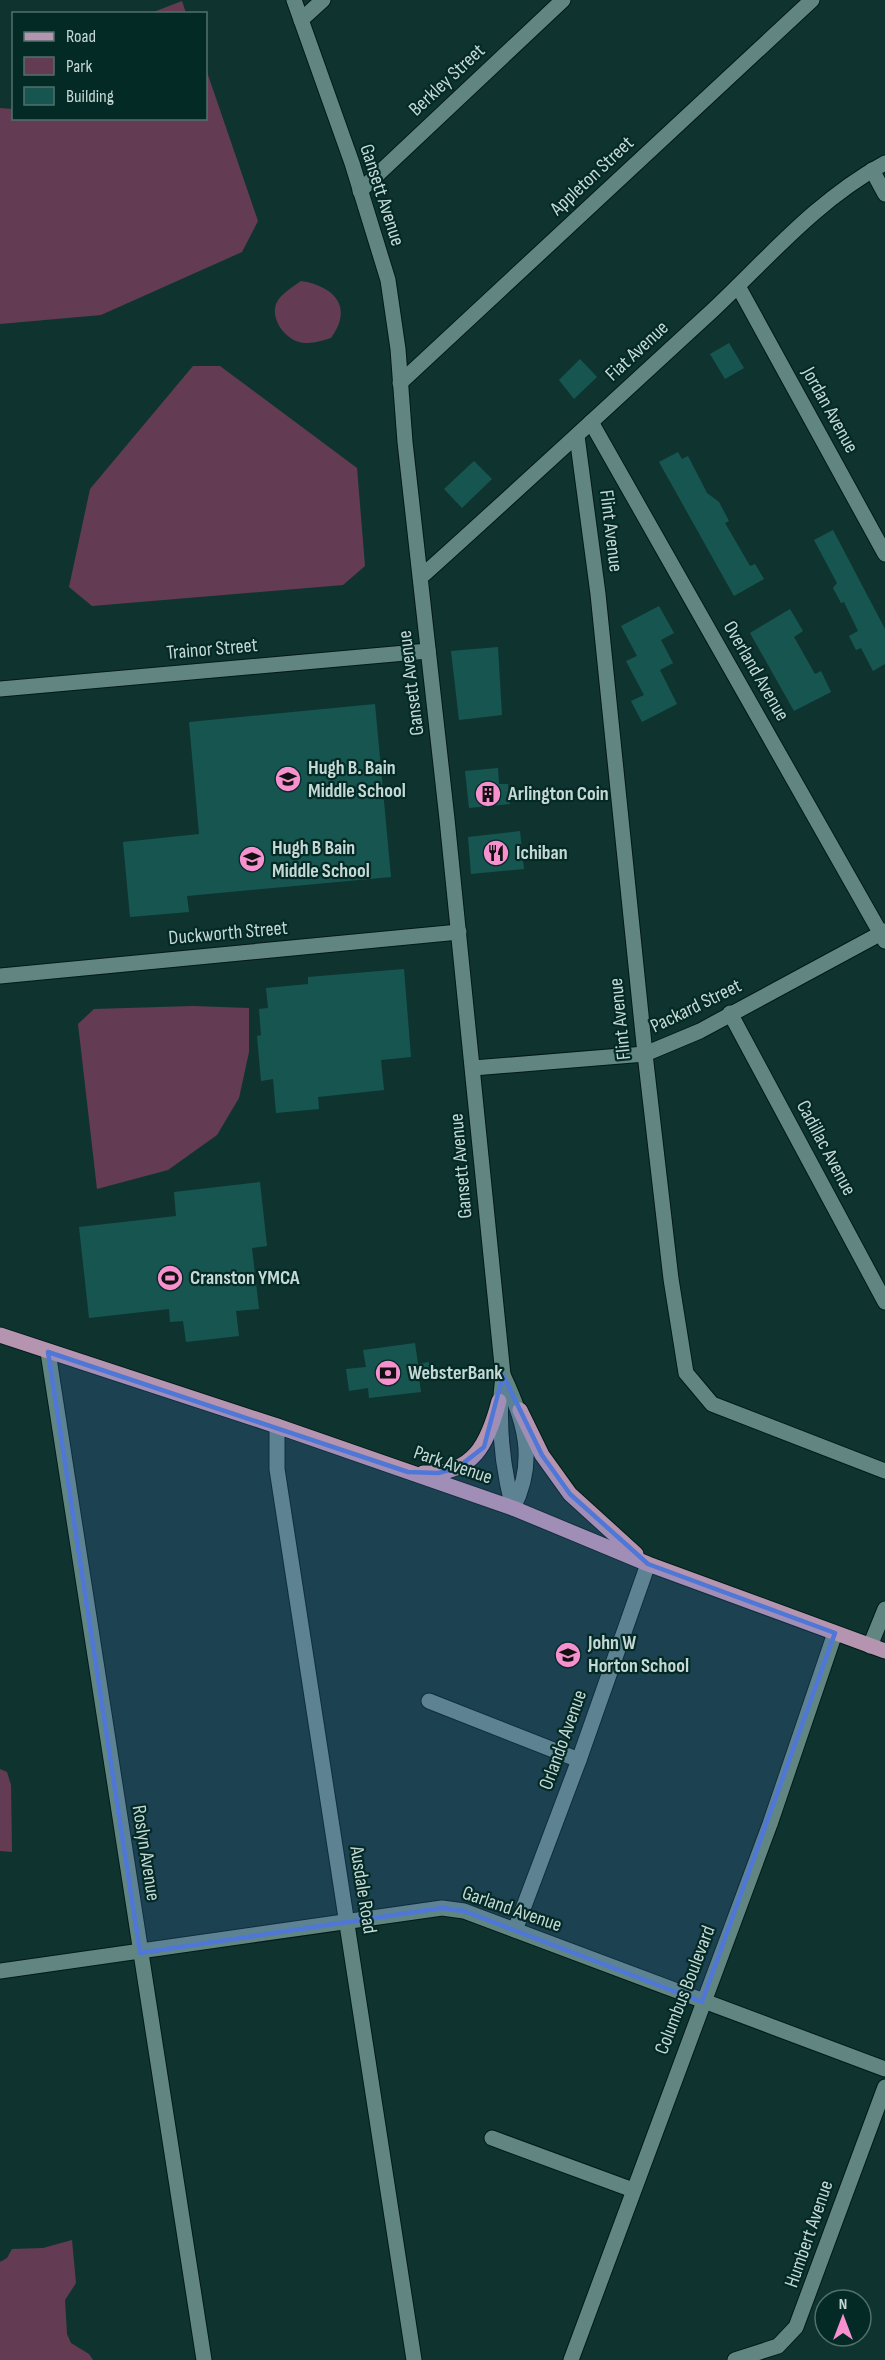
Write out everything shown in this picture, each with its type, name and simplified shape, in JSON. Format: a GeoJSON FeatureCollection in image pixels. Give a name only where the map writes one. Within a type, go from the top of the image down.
{"type":"FeatureCollection","features":[{"type":"Feature","properties":{"kind":"main road","name":"Park Avenue"},"geometry":{"type":"LineString","coordinates":[[0,1335],[277,1426],[513,1508],[648,1564],[885,1651]]}},
{"type":"Feature","properties":{"kind":"main road"},"geometry":{"type":"LineString","coordinates":[[408,1472],[438,1473],[457,1468],[474,1455],[483,1447],[500,1401]]}},
{"type":"Feature","properties":{"kind":"main road"},"geometry":{"type":"LineString","coordinates":[[520,1410],[542,1455],[570,1494],[648,1564]]}},
{"type":"Feature","properties":{"kind":"street","name":"Gansett Avenue"},"geometry":{"type":"LineString","coordinates":[[294,0],[388,280],[399,350],[400,383],[459,932],[503,1376],[500,1401],[503,1463],[513,1508]]}},
{"type":"Feature","properties":{"kind":"street"},"geometry":{"type":"LineString","coordinates":[[301,20],[323,0]]}},
{"type":"Feature","properties":{"kind":"street","name":"Berkley Street"},"geometry":{"type":"LineString","coordinates":[[360,191],[563,0]]}},
{"type":"Feature","properties":{"kind":"street","name":"Appleton Street"},"geometry":{"type":"LineString","coordinates":[[400,383],[812,0]]}},
{"type":"Feature","properties":{"kind":"street"},"geometry":{"type":"LineString","coordinates":[[878,166],[885,194]]}},
{"type":"Feature","properties":{"kind":"street","name":"Fiat Avenue"},"geometry":{"type":"LineString","coordinates":[[421,577],[577,436],[738,286],[809,216],[878,166]]}},
{"type":"Feature","properties":{"kind":"street","name":"Jordan Avenue"},"geometry":{"type":"LineString","coordinates":[[738,286],[885,554]]}},
{"type":"Feature","properties":{"kind":"street","name":"Overland Avenue"},"geometry":{"type":"LineString","coordinates":[[591,422],[884,935]]}},
{"type":"Feature","properties":{"kind":"street","name":"Flint Avenue"},"geometry":{"type":"LineString","coordinates":[[577,436],[598,594],[645,1054],[671,1279],[686,1373],[712,1404],[885,1470]]}},
{"type":"Feature","properties":{"kind":"street","name":"Trainor Street"},"geometry":{"type":"LineString","coordinates":[[0,689],[428,651]]}},
{"type":"Feature","properties":{"kind":"street","name":"Duckworth Street"},"geometry":{"type":"LineString","coordinates":[[0,976],[459,932]]}},
{"type":"Feature","properties":{"kind":"street","name":"Packard Street"},"geometry":{"type":"LineString","coordinates":[[473,1068],[645,1054],[700,1031],[730,1013],[884,935]]}},
{"type":"Feature","properties":{"kind":"street","name":"Cadillac Avenue"},"geometry":{"type":"LineString","coordinates":[[730,1013],[885,1302]]}},
{"type":"Feature","properties":{"kind":"street","name":"Roslyn Avenue"},"geometry":{"type":"LineString","coordinates":[[48,1352],[204,2360]]}},
{"type":"Feature","properties":{"kind":"street","name":"Gansett Avenue"},"geometry":{"type":"LineString","coordinates":[[503,1376],[520,1410],[526,1441],[525,1479],[513,1508]]}},
{"type":"Feature","properties":{"kind":"street","name":"Ausdale Road"},"geometry":{"type":"LineString","coordinates":[[277,1426],[277,1469],[414,2360]]}},
{"type":"Feature","properties":{"kind":"street","name":"Orlando Avenue"},"geometry":{"type":"LineString","coordinates":[[515,1930],[579,1760],[648,1564]]}},
{"type":"Feature","properties":{"kind":"street"},"geometry":{"type":"LineString","coordinates":[[870,1646],[885,1610]]}},
{"type":"Feature","properties":{"kind":"street","name":"Columbus Boulevard"},"geometry":{"type":"LineString","coordinates":[[571,2360],[770,1824],[836,1633]]}},
{"type":"Feature","properties":{"kind":"street"},"geometry":{"type":"LineString","coordinates":[[429,1701],[579,1760]]}},
{"type":"Feature","properties":{"kind":"street","name":"Garland Avenue"},"geometry":{"type":"LineString","coordinates":[[0,1971],[140,1953],[442,1908],[464,1911],[885,2069]]}},
{"type":"Feature","properties":{"kind":"street","name":"Humbert Avenue"},"geometry":{"type":"LineString","coordinates":[[735,2360],[778,2346],[796,2327],[885,2087]]}},
{"type":"Feature","properties":{"kind":"street"},"geometry":{"type":"LineString","coordinates":[[492,2139],[633,2190]]}},
{"type":"Feature","properties":{"kind":"highlighted area"},"geometry":{"type":"Polygon","coordinates":[[[48,1352],[408,1472],[438,1473],[457,1468],[484,1447],[503,1375],[542,1455],[570,1494],[648,1564],[835,1633],[702,2002],[464,1911],[442,1908],[140,1953],[48,1352]]]}},
{"type":"Feature","properties":{"kind":"green space"},"geometry":{"type":"Polygon","coordinates":[[[182,1],[186,12],[154,12],[182,1]]]}},
{"type":"Feature","properties":{"kind":"green space"},"geometry":{"type":"Polygon","coordinates":[[[207,72],[258,221],[242,252],[101,315],[0,324],[0,108],[12,109],[12,120],[207,120],[207,72]]]}},
{"type":"Feature","properties":{"kind":"green space"},"geometry":{"type":"Polygon","coordinates":[[[301,281],[323,288],[337,300],[341,317],[331,338],[307,343],[300,342],[288,336],[278,325],[275,311],[278,300],[301,281]]]}},
{"type":"Feature","properties":{"kind":"green space"},"geometry":{"type":"Polygon","coordinates":[[[193,366],[220,366],[357,468],[365,566],[343,585],[92,606],[69,587],[90,489],[193,366]]]}},
{"type":"Feature","properties":{"kind":"green space"},"geometry":{"type":"Polygon","coordinates":[[[193,1006],[249,1008],[249,1052],[239,1098],[217,1135],[168,1170],[97,1189],[78,1024],[94,1009],[193,1006]]]}},
{"type":"Feature","properties":{"kind":"green space"},"geometry":{"type":"Polygon","coordinates":[[[0,1769],[7,1772],[11,1785],[12,1852],[0,1851],[0,1769]]]}},
{"type":"Feature","properties":{"kind":"green space"},"geometry":{"type":"Polygon","coordinates":[[[72,2240],[76,2283],[65,2300],[67,2334],[71,2343],[89,2354],[93,2360],[0,2360],[0,2262],[7,2258],[12,2249],[43,2248],[72,2240]]]}},
{"type":"Feature","properties":{"kind":"building"},"geometry":{"type":"Polygon","coordinates":[[[729,343],[744,368],[725,379],[710,354],[729,343]]]}},
{"type":"Feature","properties":{"kind":"building"},"geometry":{"type":"Polygon","coordinates":[[[580,359],[597,377],[574,399],[559,380],[580,359]]]}},
{"type":"Feature","properties":{"kind":"building"},"geometry":{"type":"Polygon","coordinates":[[[678,452],[682,459],[688,456],[707,493],[719,502],[729,521],[725,523],[750,566],[755,564],[764,579],[734,596],[659,462],[678,452]]]}},
{"type":"Feature","properties":{"kind":"building"},"geometry":{"type":"Polygon","coordinates":[[[474,461],[492,479],[462,508],[444,489],[474,461]]]}},
{"type":"Feature","properties":{"kind":"building"},"geometry":{"type":"Polygon","coordinates":[[[833,530],[885,629],[885,664],[873,671],[861,648],[856,650],[849,636],[858,631],[844,602],[841,603],[833,588],[837,583],[814,540],[833,530]]]}},
{"type":"Feature","properties":{"kind":"building"},"geometry":{"type":"Polygon","coordinates":[[[659,606],[674,633],[661,640],[673,663],[660,670],[677,704],[642,722],[631,701],[644,695],[626,661],[637,656],[621,626],[659,606]]]}},
{"type":"Feature","properties":{"kind":"building"},"geometry":{"type":"Polygon","coordinates":[[[790,609],[803,631],[794,637],[815,674],[821,671],[831,692],[794,711],[750,633],[790,609]]]}},
{"type":"Feature","properties":{"kind":"building"},"geometry":{"type":"Polygon","coordinates":[[[498,647],[502,715],[459,720],[451,651],[498,647]]]}},
{"type":"Feature","properties":{"kind":"building","name":"Hugh B. Bain Middle School"},"geometry":{"type":"Polygon","coordinates":[[[375,704],[391,877],[187,896],[189,912],[130,917],[123,842],[199,834],[189,722],[375,704]]]}},
{"type":"Feature","properties":{"kind":"building","name":"Arlington Coin"},"geometry":{"type":"Polygon","coordinates":[[[498,768],[499,784],[508,784],[510,804],[469,808],[465,771],[498,768]]]}},
{"type":"Feature","properties":{"kind":"building","name":"Ichiban"},"geometry":{"type":"Polygon","coordinates":[[[520,831],[524,869],[471,874],[468,837],[520,831]]]}},
{"type":"Feature","properties":{"kind":"building"},"geometry":{"type":"Polygon","coordinates":[[[404,969],[411,1057],[381,1060],[384,1090],[318,1097],[319,1109],[276,1113],[273,1079],[261,1081],[257,1036],[261,1035],[259,1009],[268,1008],[266,988],[308,984],[308,977],[404,969]]]}},
{"type":"Feature","properties":{"kind":"building","name":"Cranston YMCA"},"geometry":{"type":"Polygon","coordinates":[[[260,1182],[267,1246],[252,1248],[259,1309],[236,1311],[239,1336],[186,1342],[183,1321],[170,1322],[169,1309],[89,1318],[79,1227],[176,1216],[174,1192],[260,1182]]]}},
{"type":"Feature","properties":{"kind":"building","name":"WebsterBank"},"geometry":{"type":"Polygon","coordinates":[[[415,1343],[418,1364],[429,1362],[430,1376],[419,1378],[421,1392],[369,1398],[368,1388],[349,1391],[346,1369],[366,1367],[363,1350],[415,1343]]]}},
{"type":"Feature","properties":{"kind":"place","name":"Hugh B. Bain Middle School"},"geometry":{"type":"Point","coordinates":[288,779]}},
{"type":"Feature","properties":{"kind":"place","name":"Arlington Coin"},"geometry":{"type":"Point","coordinates":[488,794]}},
{"type":"Feature","properties":{"kind":"place","name":"Ichiban"},"geometry":{"type":"Point","coordinates":[496,853]}},
{"type":"Feature","properties":{"kind":"place","name":"Hugh B Bain Middle School"},"geometry":{"type":"Point","coordinates":[252,859]}},
{"type":"Feature","properties":{"kind":"place","name":"Cranston YMCA"},"geometry":{"type":"Point","coordinates":[170,1278]}},
{"type":"Feature","properties":{"kind":"place","name":"WebsterBank"},"geometry":{"type":"Point","coordinates":[388,1373]}},
{"type":"Feature","properties":{"kind":"place","name":"John W Horton School"},"geometry":{"type":"Point","coordinates":[568,1655]}}]}
